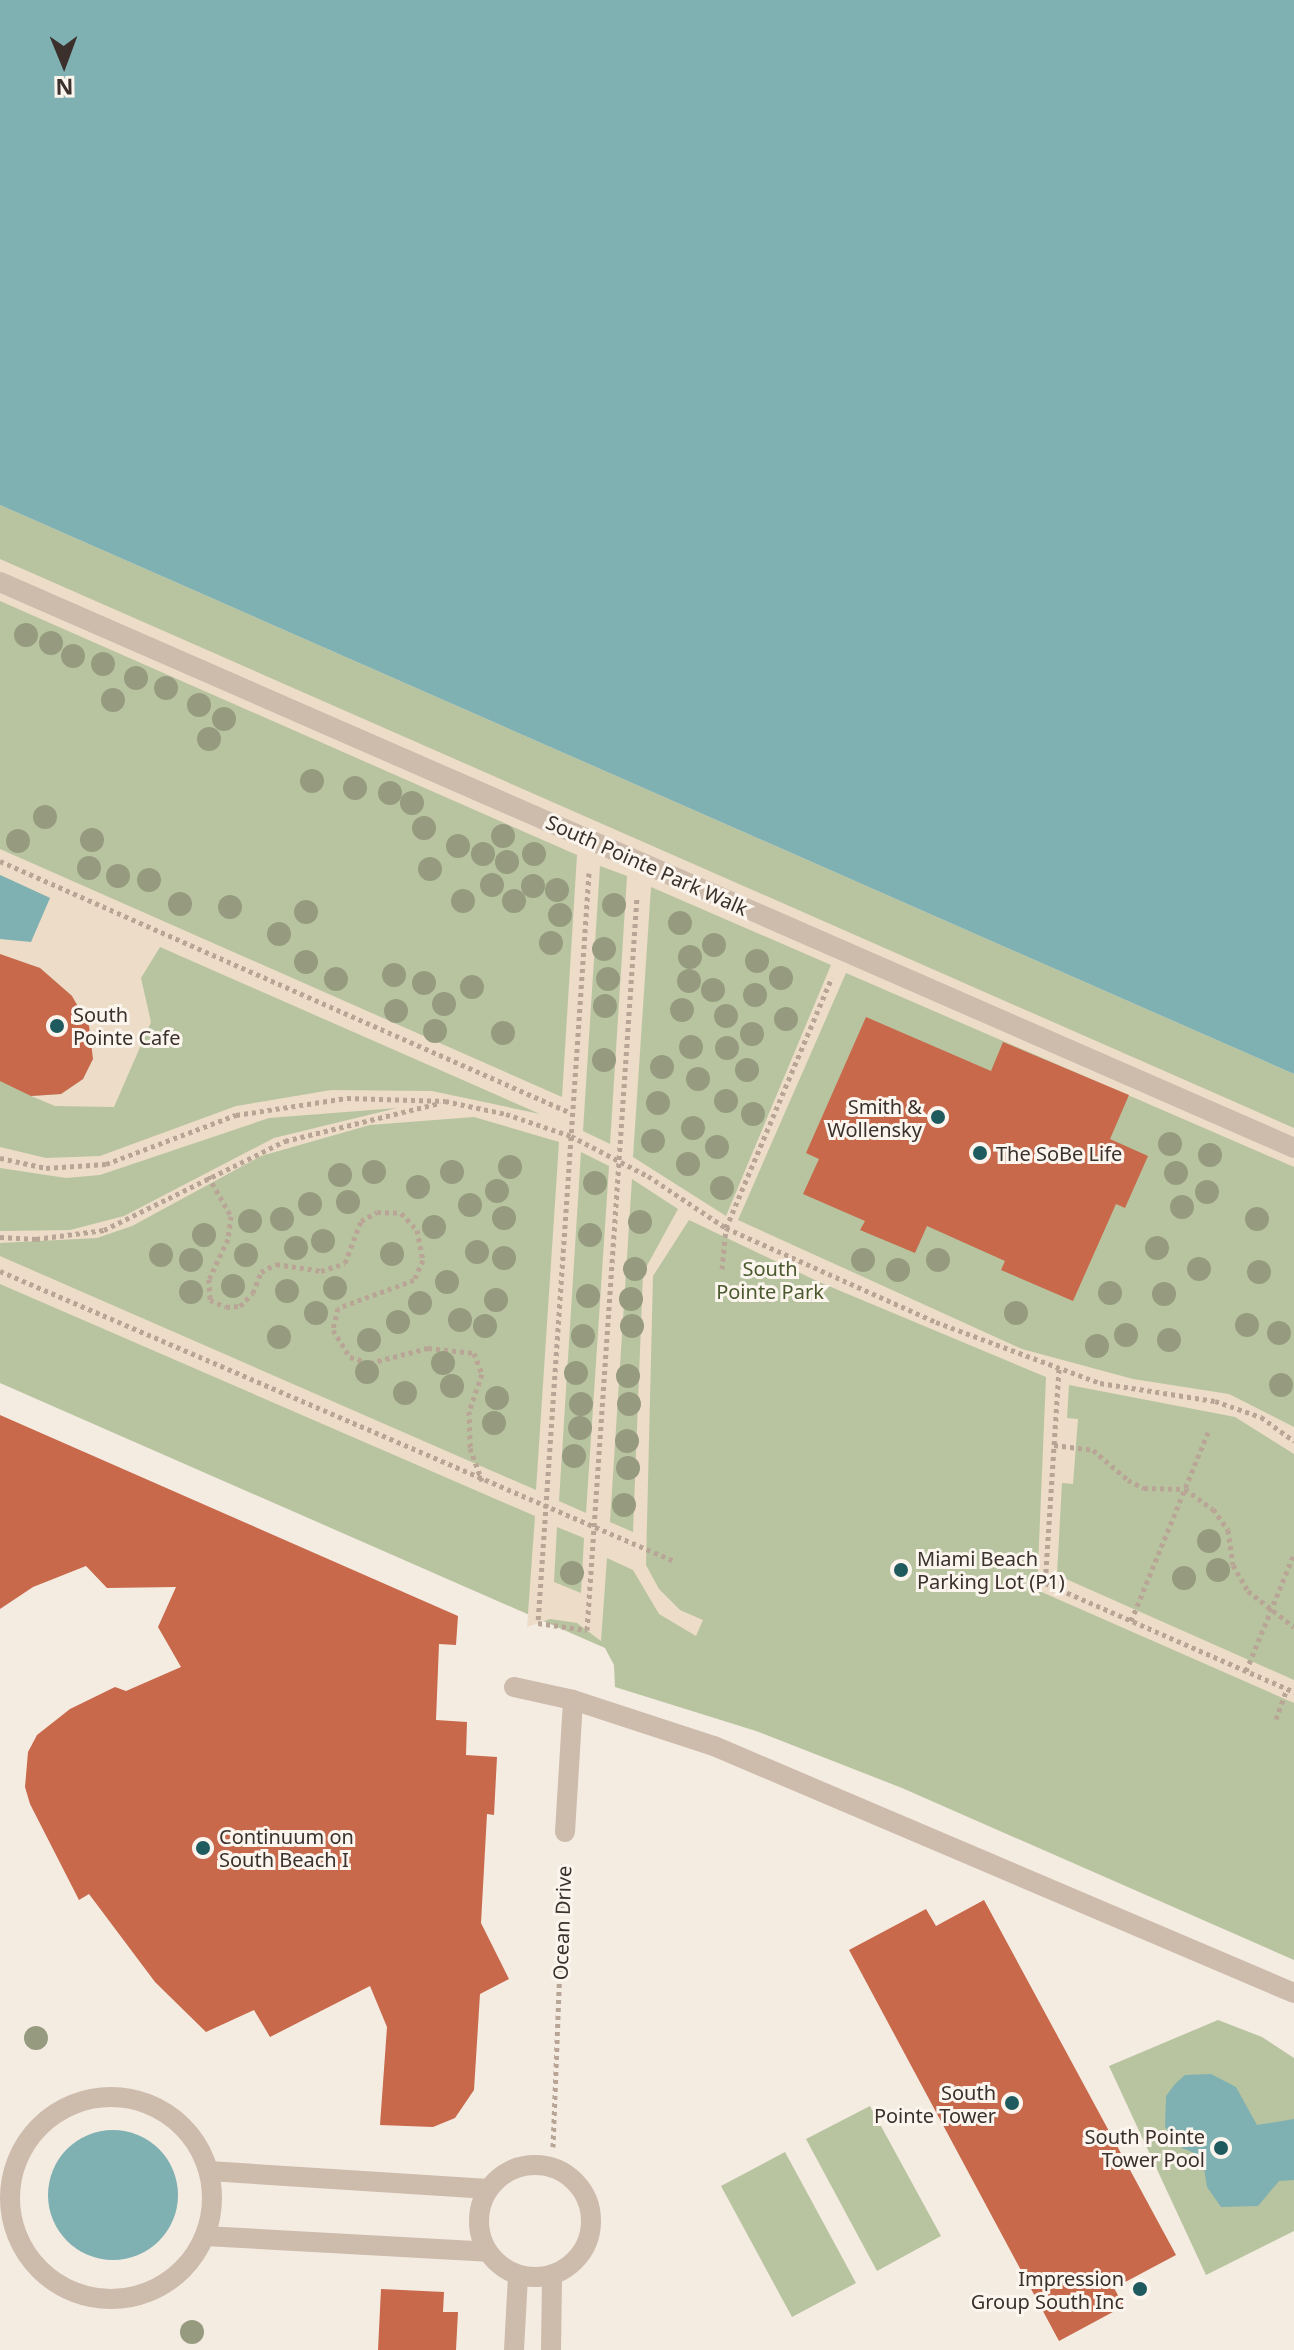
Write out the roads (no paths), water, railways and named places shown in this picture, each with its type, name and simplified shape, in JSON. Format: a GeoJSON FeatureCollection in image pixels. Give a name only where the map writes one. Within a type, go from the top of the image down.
{"type":"FeatureCollection","features":[{"type":"Feature","properties":{"kind":"street","name":"South Pointe Park Walk"},"geometry":{"type":"LineString","coordinates":[[0,582],[1294,1148]]}},
{"type":"Feature","properties":{"kind":"street"},"geometry":{"type":"LineString","coordinates":[[514,1687],[573,1700],[714,1746],[1294,1993]]}},
{"type":"Feature","properties":{"kind":"street"},"geometry":{"type":"LineString","coordinates":[[565,1832],[573,1700]]}},
{"type":"Feature","properties":{"kind":"street"},"geometry":{"type":"LineString","coordinates":[[116,2097],[165,2112],[199,2149],[209,2171],[212,2204],[205,2236],[184,2268],[158,2288],[127,2298],[95,2298],[64,2288],[38,2269],[20,2242],[10,2215],[10,2185],[18,2157],[36,2130],[61,2110],[116,2097]]}},
{"type":"Feature","properties":{"kind":"street"},"geometry":{"type":"LineString","coordinates":[[530,2165],[547,2166],[576,2182],[591,2211],[591,2228],[578,2258],[552,2276],[518,2276],[488,2252],[479,2221],[488,2189],[500,2177],[530,2165]]}},
{"type":"Feature","properties":{"kind":"street"},"geometry":{"type":"LineString","coordinates":[[209,2171],[488,2189]]}},
{"type":"Feature","properties":{"kind":"street"},"geometry":{"type":"LineString","coordinates":[[205,2236],[488,2252]]}},
{"type":"Feature","properties":{"kind":"street"},"geometry":{"type":"LineString","coordinates":[[514,2350],[518,2276]]}},
{"type":"Feature","properties":{"kind":"street"},"geometry":{"type":"LineString","coordinates":[[551,2350],[552,2276]]}},
{"type":"Feature","properties":{"kind":"water"},"geometry":{"type":"Polygon","coordinates":[[[0,0],[1294,0],[1294,1074],[0,505],[0,0]]]}},
{"type":"Feature","properties":{"kind":"water"},"geometry":{"type":"Polygon","coordinates":[[[0,875],[50,898],[31,942],[0,939],[0,875]]]}},
{"type":"Feature","properties":{"kind":"water"},"geometry":{"type":"Polygon","coordinates":[[[1211,2074],[1236,2087],[1257,2125],[1294,2119],[1294,2180],[1279,2181],[1258,2206],[1221,2207],[1207,2187],[1202,2156],[1182,2148],[1165,2127],[1166,2096],[1175,2084],[1185,2075],[1211,2074]]]}},
{"type":"Feature","properties":{"kind":"water"},"geometry":{"type":"Polygon","coordinates":[[[113,2130],[138,2135],[159,2149],[173,2170],[178,2195],[173,2220],[159,2241],[138,2255],[113,2260],[88,2255],[67,2241],[53,2220],[48,2195],[53,2170],[67,2149],[88,2135],[113,2130]]]}},
{"type":"Feature","properties":{"kind":"place","name":"South Pointe Cafe"},"geometry":{"type":"Point","coordinates":[57,1026]}},
{"type":"Feature","properties":{"kind":"place","name":"Smith & Wollensky"},"geometry":{"type":"Point","coordinates":[938,1117]}},
{"type":"Feature","properties":{"kind":"place","name":"The SoBe Life"},"geometry":{"type":"Point","coordinates":[980,1153]}},
{"type":"Feature","properties":{"kind":"place","name":"Miami Beach Parking Lot (P1)"},"geometry":{"type":"Point","coordinates":[901,1570]}},
{"type":"Feature","properties":{"kind":"place","name":"Continuum on South Beach I"},"geometry":{"type":"Point","coordinates":[203,1848]}},
{"type":"Feature","properties":{"kind":"place","name":"South Pointe Tower"},"geometry":{"type":"Point","coordinates":[1012,2103]}},
{"type":"Feature","properties":{"kind":"place","name":"South Pointe Tower Pool"},"geometry":{"type":"Point","coordinates":[1221,2148]}},
{"type":"Feature","properties":{"kind":"place","name":"Impression Group South Inc"},"geometry":{"type":"Point","coordinates":[1140,2289]}},
{"type":"Feature","properties":{"kind":"park label","name":"South Pointe Park"},"geometry":{"type":"Point","coordinates":[770,1280]}}]}
